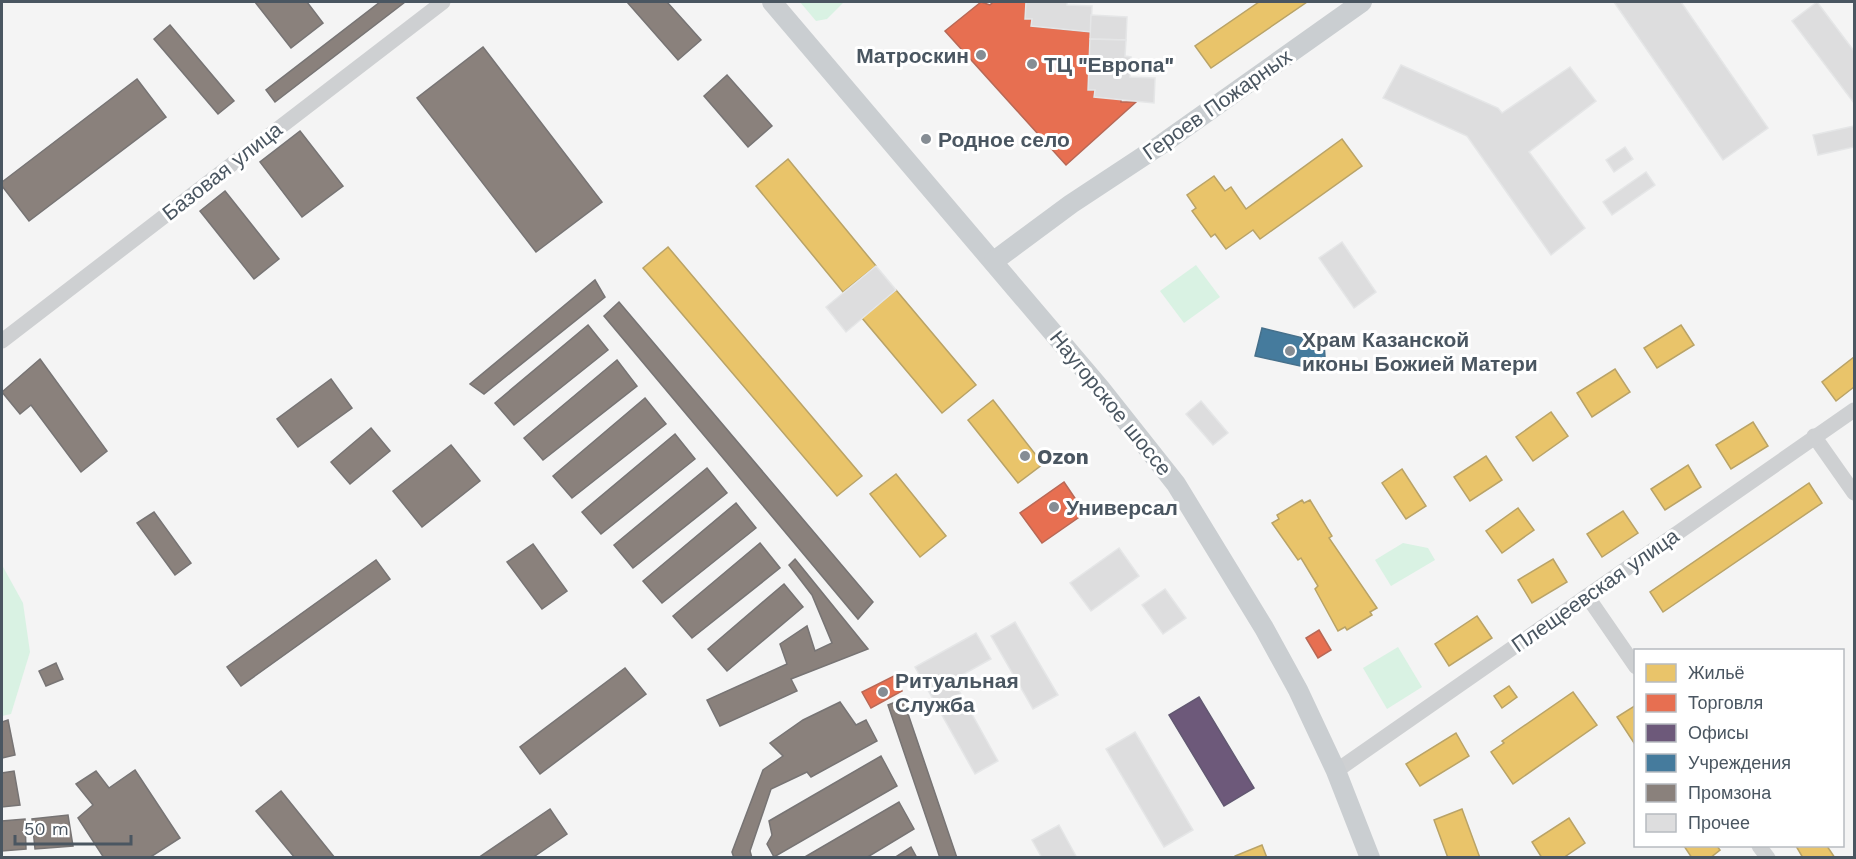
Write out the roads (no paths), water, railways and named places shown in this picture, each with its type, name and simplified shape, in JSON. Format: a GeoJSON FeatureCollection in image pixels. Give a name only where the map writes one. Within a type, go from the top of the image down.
{"type":"FeatureCollection","features":[{"type":"Feature","properties":{"kind":"main road","name":"Наугорское шоссе"},"geometry":{"type":"LineString","coordinates":[[772,2],[994,261],[1100,388],[1176,484],[1269,636],[1298,690],[1336,771],[1371,858]]}},
{"type":"Feature","properties":{"kind":"main road","name":"Героев Пожарных"},"geometry":{"type":"LineString","coordinates":[[994,261],[1071,204],[1162,144],[1362,2]]}},
{"type":"Feature","properties":{"kind":"street","name":"Базовая улица"},"geometry":{"type":"LineString","coordinates":[[2,341],[443,2]]}},
{"type":"Feature","properties":{"kind":"street","name":"Плещеевская улица"},"geometry":{"type":"LineString","coordinates":[[1336,771],[1854,410]]}},
{"type":"Feature","properties":{"kind":"street"},"geometry":{"type":"LineString","coordinates":[[1814,436],[1854,493]]}},
{"type":"Feature","properties":{"kind":"street"},"geometry":{"type":"LineString","coordinates":[[1587,596],[1634,666]]}},
{"type":"Feature","properties":{"kind":"place","name":"Матроскин"},"geometry":{"type":"Point","coordinates":[981,55]}},
{"type":"Feature","properties":{"kind":"place","name":"ТЦ \"Европа\""},"geometry":{"type":"Point","coordinates":[1032,64]}},
{"type":"Feature","properties":{"kind":"place","name":"Родное село"},"geometry":{"type":"Point","coordinates":[926,139]}},
{"type":"Feature","properties":{"kind":"place","name":"Храм Казанской иконы Божией Матери"},"geometry":{"type":"Point","coordinates":[1290,351]}},
{"type":"Feature","properties":{"kind":"place","name":"Ozon"},"geometry":{"type":"Point","coordinates":[1025,456]}},
{"type":"Feature","properties":{"kind":"place","name":"Универсал"},"geometry":{"type":"Point","coordinates":[1054,507]}},
{"type":"Feature","properties":{"kind":"place","name":"Ритуальная Служба"},"geometry":{"type":"Point","coordinates":[883,692]}}]}
